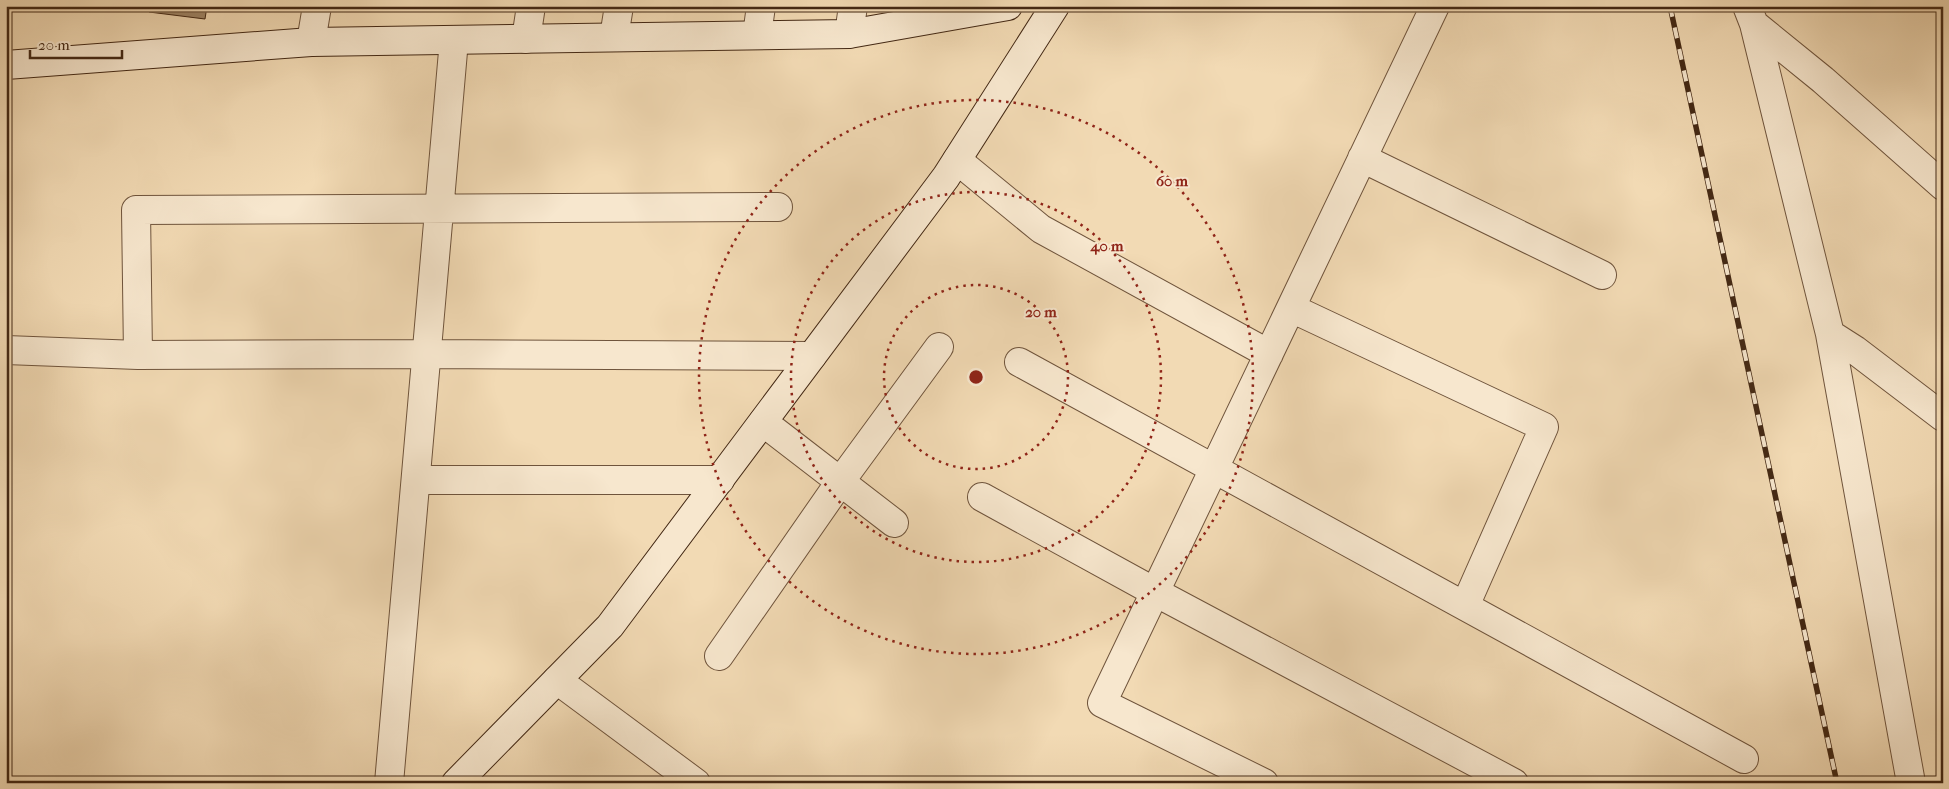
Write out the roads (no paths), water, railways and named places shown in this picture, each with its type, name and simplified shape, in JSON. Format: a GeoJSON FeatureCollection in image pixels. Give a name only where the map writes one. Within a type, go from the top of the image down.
{"type":"FeatureCollection","features":[{"type":"Feature","properties":{"kind":"street"},"geometry":{"type":"LineString","coordinates":[[311,42],[317,6]]}},
{"type":"Feature","properties":{"kind":"street"},"geometry":{"type":"LineString","coordinates":[[526,38],[531,6]]}},
{"type":"Feature","properties":{"kind":"street"},"geometry":{"type":"LineString","coordinates":[[614,37],[619,6]]}},
{"type":"Feature","properties":{"kind":"street"},"geometry":{"type":"LineString","coordinates":[[757,35],[761,6]]}},
{"type":"Feature","properties":{"kind":"street"},"geometry":{"type":"LineString","coordinates":[[849,34],[853,6]]}},
{"type":"Feature","properties":{"kind":"street"},"geometry":{"type":"LineString","coordinates":[[6,65],[311,42],[849,34],[1008,6]]}},
{"type":"Feature","properties":{"kind":"street"},"geometry":{"type":"LineString","coordinates":[[456,783],[610,626],[957,160],[1055,6]]}},
{"type":"Feature","properties":{"kind":"street"},"geometry":{"type":"LineString","coordinates":[[1264,783],[1102,703],[1434,6]]}},
{"type":"Feature","properties":{"kind":"street"},"geometry":{"type":"LineString","coordinates":[[1750,15],[1943,186]]}},
{"type":"Feature","properties":{"kind":"street"},"geometry":{"type":"LineString","coordinates":[[1750,15],[1830,334],[1912,783]]}},
{"type":"Feature","properties":{"kind":"street"},"geometry":{"type":"LineString","coordinates":[[389,783],[454,40]]}},
{"type":"Feature","properties":{"kind":"street"},"geometry":{"type":"LineString","coordinates":[[1362,158],[1602,275]]}},
{"type":"Feature","properties":{"kind":"street"},"geometry":{"type":"LineString","coordinates":[[957,160],[1041,229],[1269,354]]}},
{"type":"Feature","properties":{"kind":"street"},"geometry":{"type":"LineString","coordinates":[[138,355],[136,210],[778,207]]}},
{"type":"Feature","properties":{"kind":"street"},"geometry":{"type":"LineString","coordinates":[[1291,308],[1544,427],[1466,606]]}},
{"type":"Feature","properties":{"kind":"street"},"geometry":{"type":"LineString","coordinates":[[1830,334],[1855,350],[1943,417]]}},
{"type":"Feature","properties":{"kind":"street"},"geometry":{"type":"LineString","coordinates":[[719,656],[840,482],[938,347]]}},
{"type":"Feature","properties":{"kind":"street"},"geometry":{"type":"LineString","coordinates":[[6,350],[138,355],[812,356]]}},
{"type":"Feature","properties":{"kind":"street"},"geometry":{"type":"LineString","coordinates":[[1019,362],[1744,759]]}},
{"type":"Feature","properties":{"kind":"street"},"geometry":{"type":"LineString","coordinates":[[763,422],[894,524]]}},
{"type":"Feature","properties":{"kind":"street"},"geometry":{"type":"LineString","coordinates":[[416,480],[720,480]]}},
{"type":"Feature","properties":{"kind":"street"},"geometry":{"type":"LineString","coordinates":[[982,497],[1155,592],[1514,783]]}},
{"type":"Feature","properties":{"kind":"street"},"geometry":{"type":"LineString","coordinates":[[556,680],[696,783]]}},
{"type":"Feature","properties":{"kind":"railway"},"geometry":{"type":"LineString","coordinates":[[1670,6],[1837,783]]}}]}
